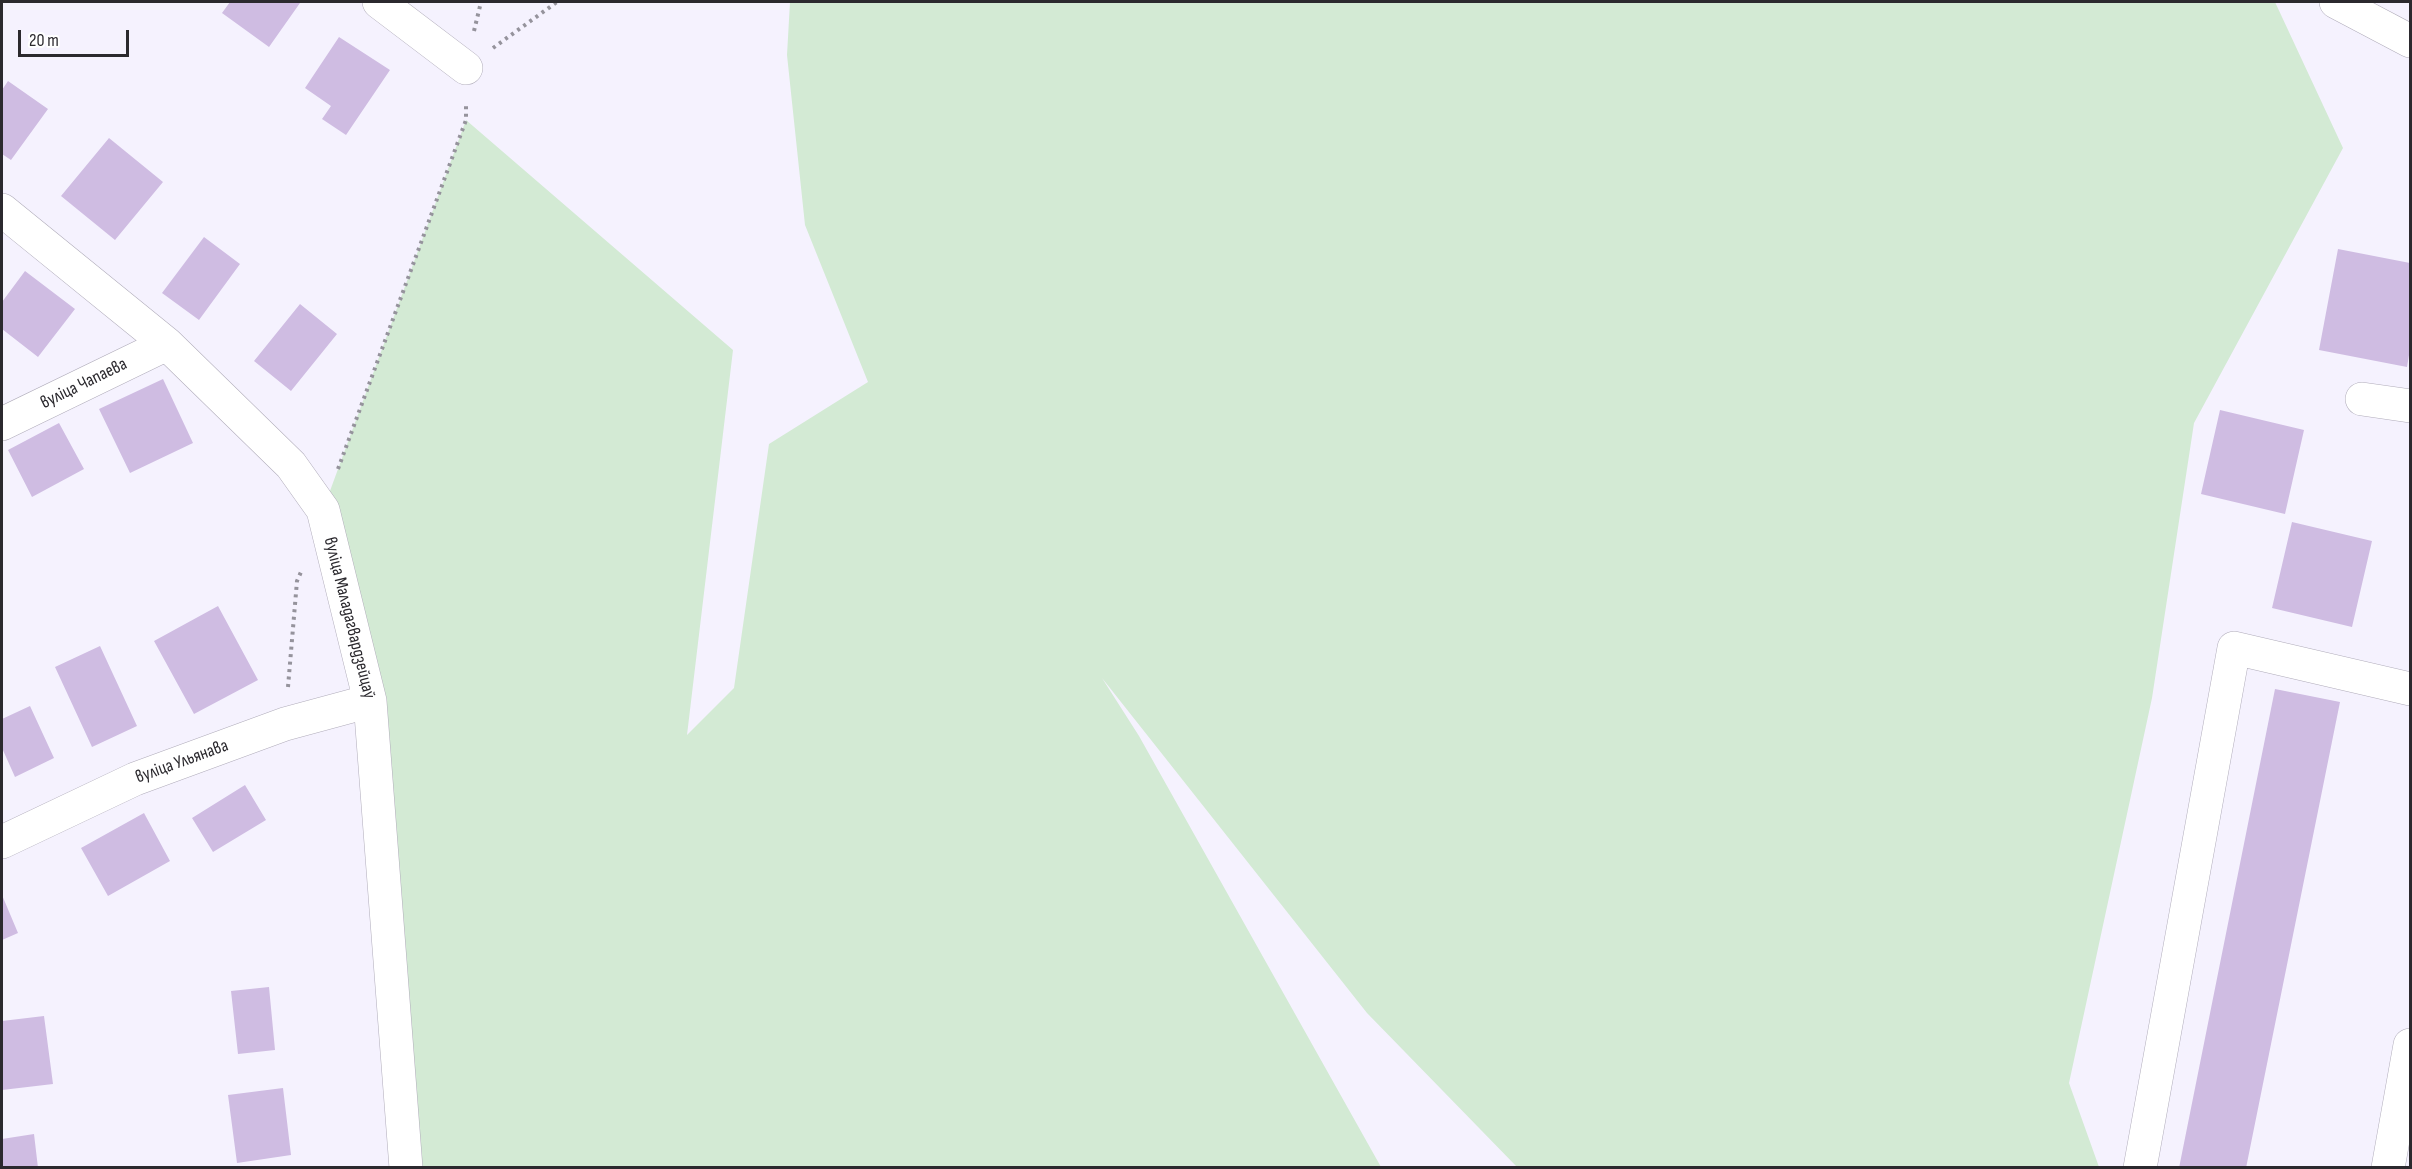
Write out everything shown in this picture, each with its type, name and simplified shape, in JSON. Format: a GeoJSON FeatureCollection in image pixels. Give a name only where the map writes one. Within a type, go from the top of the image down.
{"type":"FeatureCollection","features":[{"type":"Feature","properties":{"kind":"street"},"geometry":{"type":"LineString","coordinates":[[379,2],[466,68]]}},
{"type":"Feature","properties":{"kind":"street"},"geometry":{"type":"LineString","coordinates":[[2336,2],[2410,40]]}},
{"type":"Feature","properties":{"kind":"street","name":"вуліца Маладагвардзейцаў"},"geometry":{"type":"LineString","coordinates":[[2,210],[167,344],[291,465],[323,510],[370,701],[406,1167]]}},
{"type":"Feature","properties":{"kind":"street","name":"вуліца Чапаева"},"geometry":{"type":"LineString","coordinates":[[2,424],[167,344]]}},
{"type":"Feature","properties":{"kind":"street"},"geometry":{"type":"LineString","coordinates":[[2362,399],[2410,406]]}},
{"type":"Feature","properties":{"kind":"street"},"geometry":{"type":"LineString","coordinates":[[2140,1167],[2234,648],[2410,689]]}},
{"type":"Feature","properties":{"kind":"street","name":"вуліца Ульянава"},"geometry":{"type":"LineString","coordinates":[[2,842],[135,778],[285,724],[370,701]]}},
{"type":"Feature","properties":{"kind":"street"},"geometry":{"type":"LineString","coordinates":[[2388,1167],[2410,1045]]}},
{"type":"Feature","properties":{"kind":"path"},"geometry":{"type":"LineString","coordinates":[[323,510],[466,120],[466,68],[557,2]]}},
{"type":"Feature","properties":{"kind":"path"},"geometry":{"type":"LineString","coordinates":[[285,724],[297,581],[305,561]]}},
{"type":"Feature","properties":{"kind":"green space"},"geometry":{"type":"Polygon","coordinates":[[[790,2],[2275,2],[2343,148],[2194,423],[2152,698],[2069,1083],[2099,1167],[1517,1167],[1367,1013],[1102,678],[1139,736],[1381,1167],[414,1167],[370,701],[323,510],[466,120],[733,350],[687,735],[734,688],[769,444],[868,382],[805,225],[787,55],[790,2]]]}},
{"type":"Feature","properties":{"kind":"building"},"geometry":{"type":"Polygon","coordinates":[[[230,2],[300,3],[269,47],[222,13],[230,2]]]}},
{"type":"Feature","properties":{"kind":"building"},"geometry":{"type":"Polygon","coordinates":[[[339,37],[390,70],[346,135],[322,119],[331,106],[305,88],[339,37]]]}},
{"type":"Feature","properties":{"kind":"building"},"geometry":{"type":"Polygon","coordinates":[[[8,81],[48,109],[11,160],[2,154],[2,90],[8,81]]]}},
{"type":"Feature","properties":{"kind":"building"},"geometry":{"type":"Polygon","coordinates":[[[109,138],[163,182],[115,240],[61,196],[109,138]]]}},
{"type":"Feature","properties":{"kind":"building"},"geometry":{"type":"Polygon","coordinates":[[[204,237],[240,264],[199,320],[162,293],[204,237]]]}},
{"type":"Feature","properties":{"kind":"building"},"geometry":{"type":"Polygon","coordinates":[[[2338,249],[2410,263],[2410,349],[2407,367],[2319,350],[2338,249]]]}},
{"type":"Feature","properties":{"kind":"building"},"geometry":{"type":"Polygon","coordinates":[[[25,271],[75,309],[38,357],[2,329],[2,302],[25,271]]]}},
{"type":"Feature","properties":{"kind":"building"},"geometry":{"type":"Polygon","coordinates":[[[300,304],[337,334],[291,391],[254,361],[300,304]]]}},
{"type":"Feature","properties":{"kind":"building"},"geometry":{"type":"Polygon","coordinates":[[[163,379],[193,443],[130,473],[99,409],[163,379]]]}},
{"type":"Feature","properties":{"kind":"building"},"geometry":{"type":"Polygon","coordinates":[[[2220,410],[2304,430],[2285,514],[2201,494],[2220,410]]]}},
{"type":"Feature","properties":{"kind":"building"},"geometry":{"type":"Polygon","coordinates":[[[59,423],[84,469],[32,497],[8,450],[59,423]]]}},
{"type":"Feature","properties":{"kind":"building"},"geometry":{"type":"Polygon","coordinates":[[[2292,522],[2372,541],[2352,627],[2272,608],[2292,522]]]}},
{"type":"Feature","properties":{"kind":"building"},"geometry":{"type":"Polygon","coordinates":[[[218,606],[258,680],[194,714],[154,641],[218,606]]]}},
{"type":"Feature","properties":{"kind":"building"},"geometry":{"type":"Polygon","coordinates":[[[100,646],[137,726],[92,747],[55,667],[100,646]]]}},
{"type":"Feature","properties":{"kind":"building"},"geometry":{"type":"Polygon","coordinates":[[[2275,689],[2340,702],[2246,1168],[2179,1168],[2275,689]]]}},
{"type":"Feature","properties":{"kind":"building"},"geometry":{"type":"Polygon","coordinates":[[[30,706],[54,758],[15,777],[2,748],[2,719],[30,706]]]}},
{"type":"Feature","properties":{"kind":"building"},"geometry":{"type":"Polygon","coordinates":[[[245,785],[266,820],[213,852],[192,818],[245,785]]]}},
{"type":"Feature","properties":{"kind":"building"},"geometry":{"type":"Polygon","coordinates":[[[144,813],[170,861],[108,896],[81,848],[144,813]]]}},
{"type":"Feature","properties":{"kind":"building"},"geometry":{"type":"Polygon","coordinates":[[[2,895],[18,933],[2,940],[2,895]]]}},
{"type":"Feature","properties":{"kind":"building"},"geometry":{"type":"Polygon","coordinates":[[[269,987],[275,1050],[238,1054],[231,991],[269,987]]]}},
{"type":"Feature","properties":{"kind":"building"},"geometry":{"type":"Polygon","coordinates":[[[44,1016],[53,1084],[2,1090],[2,1021],[44,1016]]]}},
{"type":"Feature","properties":{"kind":"building"},"geometry":{"type":"Polygon","coordinates":[[[283,1088],[291,1155],[237,1163],[228,1095],[283,1088]]]}},
{"type":"Feature","properties":{"kind":"building"},"geometry":{"type":"Polygon","coordinates":[[[34,1134],[38,1168],[2,1168],[2,1139],[34,1134]]]}}]}
